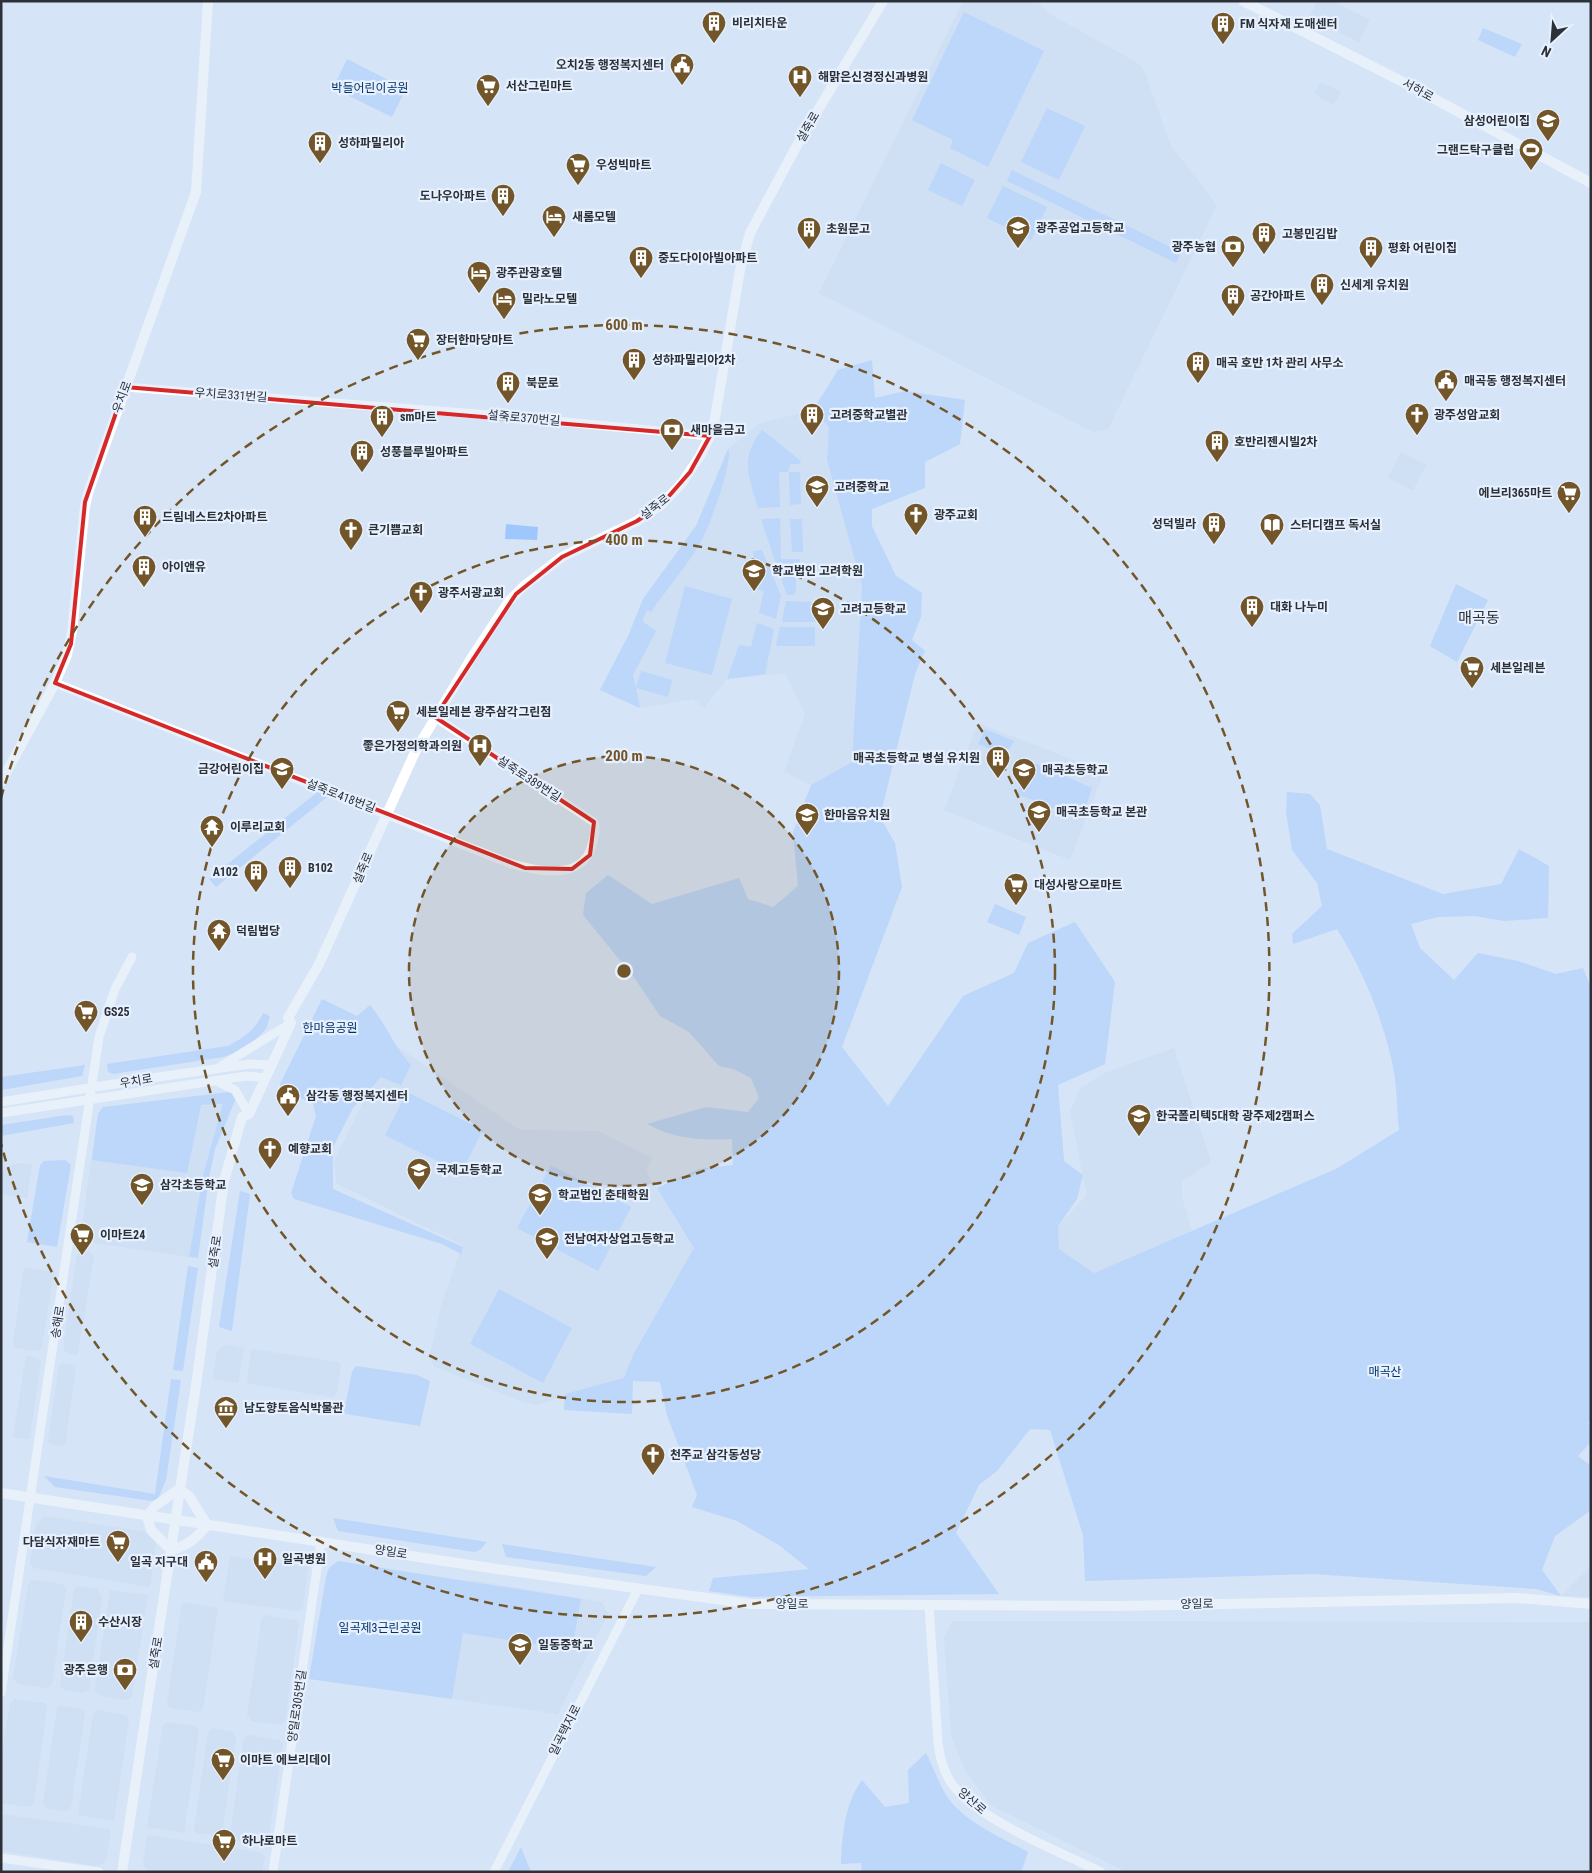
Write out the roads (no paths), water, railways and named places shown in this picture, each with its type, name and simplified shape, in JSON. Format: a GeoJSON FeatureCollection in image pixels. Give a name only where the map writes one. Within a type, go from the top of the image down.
{"type":"FeatureCollection","features":[{"type":"Feature","properties":{"kind":"main road","name":"우치로"},"geometry":{"type":"LineString","coordinates":[[1,782],[55,683],[67,655],[72,638],[86,502],[125,387],[196,192],[208,1]]}},
{"type":"Feature","properties":{"kind":"main road","name":"설죽로"},"geometry":{"type":"LineString","coordinates":[[122,1872],[224,1181],[242,1117],[249,1114],[291,1023],[288,1018],[300,994],[319,964],[416,750],[472,657],[509,602],[520,590],[562,557],[637,521],[662,504],[682,483],[700,456],[710,436],[722,386],[740,270],[750,233],[797,146],[883,1]]}},
{"type":"Feature","properties":{"kind":"main road","name":"서하로"},"geometry":{"type":"LineString","coordinates":[[1243,1],[1401,81],[1591,183]]}},
{"type":"Feature","properties":{"kind":"main road"},"geometry":{"type":"LineString","coordinates":[[179,1489],[189,1496],[207,1525],[198,1536],[185,1546],[171,1550],[151,1530],[147,1516],[155,1506],[179,1489]]}},
{"type":"Feature","properties":{"kind":"main road","name":"양일로"},"geometry":{"type":"LineString","coordinates":[[1,1493],[638,1589],[751,1604],[1128,1605],[1516,1598],[1591,1604]]}},
{"type":"Feature","properties":{"kind":"street","name":"우치로331번길"},"geometry":{"type":"LineString","coordinates":[[125,387],[338,404]]}},
{"type":"Feature","properties":{"kind":"street","name":"설죽로370번길"},"geometry":{"type":"LineString","coordinates":[[338,404],[549,420],[710,436]]}},
{"type":"Feature","properties":{"kind":"street","name":"설죽로418번길"},"geometry":{"type":"LineString","coordinates":[[55,683],[525,868],[557,872],[572,869],[590,856]]}},
{"type":"Feature","properties":{"kind":"street","name":"설죽로389번길"},"geometry":{"type":"LineString","coordinates":[[436,717],[594,822],[596,828],[590,856]]}},
{"type":"Feature","properties":{"kind":"street","name":"송해로"},"geometry":{"type":"LineString","coordinates":[[1,1693],[77,1196],[90,1088],[104,1016],[132,957]]}},
{"type":"Feature","properties":{"kind":"street"},"geometry":{"type":"LineString","coordinates":[[212,1069],[243,1054],[291,1023]]}},
{"type":"Feature","properties":{"kind":"street","name":"우치로"},"geometry":{"type":"LineString","coordinates":[[1,1102],[212,1069],[250,1064],[271,1065]]}},
{"type":"Feature","properties":{"kind":"street","name":"우치로"},"geometry":{"type":"LineString","coordinates":[[1,1113],[246,1076],[265,1078]]}},
{"type":"Feature","properties":{"kind":"street"},"geometry":{"type":"LineString","coordinates":[[216,1081],[235,1090],[249,1114]]}},
{"type":"Feature","properties":{"kind":"street","name":"양일로305번길"},"geometry":{"type":"LineString","coordinates":[[272,1872],[320,1540]]}},
{"type":"Feature","properties":{"kind":"street","name":"일곡택지로"},"geometry":{"type":"LineString","coordinates":[[494,1872],[638,1589]]}},
{"type":"Feature","properties":{"kind":"street","name":"양산로"},"geometry":{"type":"LineString","coordinates":[[929,1605],[938,1744],[942,1764],[953,1784],[969,1802],[986,1815],[1101,1872]]}},
{"type":"Feature","properties":{"kind":"street"},"geometry":{"type":"LineString","coordinates":[[1,1858],[99,1872]]}},
{"type":"Feature","properties":{"kind":"place","name":"비리치타운"},"geometry":{"type":"Point","coordinates":[714,44]}},
{"type":"Feature","properties":{"kind":"place","name":"FM 식자재 도매센터"},"geometry":{"type":"Point","coordinates":[1223,45]}},
{"type":"Feature","properties":{"kind":"place","name":"오치2동 행정복지센터"},"geometry":{"type":"Point","coordinates":[682,86]}},
{"type":"Feature","properties":{"kind":"place","name":"해맑은신경정신과병원"},"geometry":{"type":"Point","coordinates":[800,98]}},
{"type":"Feature","properties":{"kind":"place","name":"서산그린마트"},"geometry":{"type":"Point","coordinates":[488,107]}},
{"type":"Feature","properties":{"kind":"place","name":"삼성어린이집"},"geometry":{"type":"Point","coordinates":[1548,142]}},
{"type":"Feature","properties":{"kind":"place","name":"성하파밀리아"},"geometry":{"type":"Point","coordinates":[320,164]}},
{"type":"Feature","properties":{"kind":"place","name":"그랜드탁구클럽"},"geometry":{"type":"Point","coordinates":[1531,171]}},
{"type":"Feature","properties":{"kind":"place","name":"우성빅마트"},"geometry":{"type":"Point","coordinates":[578,186]}},
{"type":"Feature","properties":{"kind":"place","name":"도나우아파트"},"geometry":{"type":"Point","coordinates":[503,217]}},
{"type":"Feature","properties":{"kind":"place","name":"새롬모텔"},"geometry":{"type":"Point","coordinates":[554,238]}},
{"type":"Feature","properties":{"kind":"place","name":"광주공업고등학교"},"geometry":{"type":"Point","coordinates":[1018,249]}},
{"type":"Feature","properties":{"kind":"place","name":"초원문고"},"geometry":{"type":"Point","coordinates":[809,250]}},
{"type":"Feature","properties":{"kind":"place","name":"고봉민김밥"},"geometry":{"type":"Point","coordinates":[1264,255]}},
{"type":"Feature","properties":{"kind":"place","name":"광주농협"},"geometry":{"type":"Point","coordinates":[1233,268]}},
{"type":"Feature","properties":{"kind":"place","name":"평화 어린이집"},"geometry":{"type":"Point","coordinates":[1371,269]}},
{"type":"Feature","properties":{"kind":"place","name":"중도다이아빌아파트"},"geometry":{"type":"Point","coordinates":[641,279]}},
{"type":"Feature","properties":{"kind":"place","name":"광주관광호텔"},"geometry":{"type":"Point","coordinates":[479,294]}},
{"type":"Feature","properties":{"kind":"place","name":"신세계 유치원"},"geometry":{"type":"Point","coordinates":[1322,306]}},
{"type":"Feature","properties":{"kind":"place","name":"공간아파트"},"geometry":{"type":"Point","coordinates":[1233,317]}},
{"type":"Feature","properties":{"kind":"place","name":"밀라노모텔"},"geometry":{"type":"Point","coordinates":[504,320]}},
{"type":"Feature","properties":{"kind":"place","name":"장터한마당마트"},"geometry":{"type":"Point","coordinates":[418,361]}},
{"type":"Feature","properties":{"kind":"place","name":"성하파밀리아2차"},"geometry":{"type":"Point","coordinates":[634,381]}},
{"type":"Feature","properties":{"kind":"place","name":"매곡 호반 1차 관리 사무소"},"geometry":{"type":"Point","coordinates":[1198,384]}},
{"type":"Feature","properties":{"kind":"place","name":"매곡동 행정복지센터"},"geometry":{"type":"Point","coordinates":[1446,402]}},
{"type":"Feature","properties":{"kind":"place","name":"북문로"},"geometry":{"type":"Point","coordinates":[508,404]}},
{"type":"Feature","properties":{"kind":"place","name":"고려중학교별관"},"geometry":{"type":"Point","coordinates":[812,436]}},
{"type":"Feature","properties":{"kind":"place","name":"광주성암교회"},"geometry":{"type":"Point","coordinates":[1417,436]}},
{"type":"Feature","properties":{"kind":"place","name":"sm마트"},"geometry":{"type":"Point","coordinates":[382,438]}},
{"type":"Feature","properties":{"kind":"place","name":"새마을금고"},"geometry":{"type":"Point","coordinates":[672,451]}},
{"type":"Feature","properties":{"kind":"place","name":"호반리젠시빌2차"},"geometry":{"type":"Point","coordinates":[1217,463]}},
{"type":"Feature","properties":{"kind":"place","name":"성풍블루빌아파트"},"geometry":{"type":"Point","coordinates":[362,473]}},
{"type":"Feature","properties":{"kind":"place","name":"고려중학교"},"geometry":{"type":"Point","coordinates":[817,508]}},
{"type":"Feature","properties":{"kind":"place","name":"에브리365마트"},"geometry":{"type":"Point","coordinates":[1569,514]}},
{"type":"Feature","properties":{"kind":"place","name":"광주교회"},"geometry":{"type":"Point","coordinates":[916,536]}},
{"type":"Feature","properties":{"kind":"place","name":"드림네스트2차아파트"},"geometry":{"type":"Point","coordinates":[145,538]}},
{"type":"Feature","properties":{"kind":"place","name":"성덕빌라"},"geometry":{"type":"Point","coordinates":[1214,545]}},
{"type":"Feature","properties":{"kind":"place","name":"스터디캠프 독서실"},"geometry":{"type":"Point","coordinates":[1272,546]}},
{"type":"Feature","properties":{"kind":"place","name":"큰기쁨교회"},"geometry":{"type":"Point","coordinates":[351,551]}},
{"type":"Feature","properties":{"kind":"place","name":"아이앤유"},"geometry":{"type":"Point","coordinates":[144,588]}},
{"type":"Feature","properties":{"kind":"place","name":"학교법인 고려학원"},"geometry":{"type":"Point","coordinates":[754,592]}},
{"type":"Feature","properties":{"kind":"place","name":"광주서광교회"},"geometry":{"type":"Point","coordinates":[421,614]}},
{"type":"Feature","properties":{"kind":"place","name":"대화 나누미"},"geometry":{"type":"Point","coordinates":[1252,628]}},
{"type":"Feature","properties":{"kind":"place","name":"고려고등학교"},"geometry":{"type":"Point","coordinates":[823,630]}},
{"type":"Feature","properties":{"kind":"place","name":"세븐일레븐"},"geometry":{"type":"Point","coordinates":[1472,689]}},
{"type":"Feature","properties":{"kind":"place","name":"세븐일레븐 광주삼각그린점"},"geometry":{"type":"Point","coordinates":[398,733]}},
{"type":"Feature","properties":{"kind":"place","name":"좋은가정의학과의원"},"geometry":{"type":"Point","coordinates":[480,767]}},
{"type":"Feature","properties":{"kind":"place","name":"매곡초등학교 병설 유치원"},"geometry":{"type":"Point","coordinates":[998,779]}},
{"type":"Feature","properties":{"kind":"place","name":"금강어린이집"},"geometry":{"type":"Point","coordinates":[282,790]}},
{"type":"Feature","properties":{"kind":"place","name":"매곡초등학교"},"geometry":{"type":"Point","coordinates":[1024,791]}},
{"type":"Feature","properties":{"kind":"place","name":"매곡초등학교 본관"},"geometry":{"type":"Point","coordinates":[1039,833]}},
{"type":"Feature","properties":{"kind":"place","name":"한마음유치원"},"geometry":{"type":"Point","coordinates":[807,836]}},
{"type":"Feature","properties":{"kind":"place","name":"이루리교회"},"geometry":{"type":"Point","coordinates":[212,848]}},
{"type":"Feature","properties":{"kind":"place","name":"B102"},"geometry":{"type":"Point","coordinates":[290,889]}},
{"type":"Feature","properties":{"kind":"place","name":"A102"},"geometry":{"type":"Point","coordinates":[256,893]}},
{"type":"Feature","properties":{"kind":"place","name":"대성사랑으로마트"},"geometry":{"type":"Point","coordinates":[1016,906]}},
{"type":"Feature","properties":{"kind":"place","name":"덕림법당"},"geometry":{"type":"Point","coordinates":[219,952]}},
{"type":"Feature","properties":{"kind":"place","name":"GS25"},"geometry":{"type":"Point","coordinates":[86,1033]}},
{"type":"Feature","properties":{"kind":"place","name":"삼각동 행정복지센터"},"geometry":{"type":"Point","coordinates":[288,1117]}},
{"type":"Feature","properties":{"kind":"place","name":"한국폴리텍5대학 광주제2캠퍼스"},"geometry":{"type":"Point","coordinates":[1139,1137]}},
{"type":"Feature","properties":{"kind":"place","name":"예향교회"},"geometry":{"type":"Point","coordinates":[270,1170]}},
{"type":"Feature","properties":{"kind":"place","name":"국제고등학교"},"geometry":{"type":"Point","coordinates":[419,1191]}},
{"type":"Feature","properties":{"kind":"place","name":"삼각초등학교"},"geometry":{"type":"Point","coordinates":[142,1206]}},
{"type":"Feature","properties":{"kind":"place","name":"학교법인 춘태학원"},"geometry":{"type":"Point","coordinates":[540,1216]}},
{"type":"Feature","properties":{"kind":"place","name":"이마트24"},"geometry":{"type":"Point","coordinates":[82,1256]}},
{"type":"Feature","properties":{"kind":"place","name":"전남여자상업고등학교"},"geometry":{"type":"Point","coordinates":[547,1260]}},
{"type":"Feature","properties":{"kind":"place","name":"남도향토음식박물관"},"geometry":{"type":"Point","coordinates":[226,1429]}},
{"type":"Feature","properties":{"kind":"place","name":"천주교 삼각동성당"},"geometry":{"type":"Point","coordinates":[653,1476]}},
{"type":"Feature","properties":{"kind":"place","name":"다담식자재마트"},"geometry":{"type":"Point","coordinates":[118,1563]}},
{"type":"Feature","properties":{"kind":"place","name":"일곡병원"},"geometry":{"type":"Point","coordinates":[265,1580]}},
{"type":"Feature","properties":{"kind":"place","name":"일곡 지구대"},"geometry":{"type":"Point","coordinates":[206,1583]}},
{"type":"Feature","properties":{"kind":"place","name":"수산시장"},"geometry":{"type":"Point","coordinates":[81,1643]}},
{"type":"Feature","properties":{"kind":"place","name":"일동중학교"},"geometry":{"type":"Point","coordinates":[520,1666]}},
{"type":"Feature","properties":{"kind":"place","name":"광주은행"},"geometry":{"type":"Point","coordinates":[125,1691]}},
{"type":"Feature","properties":{"kind":"place","name":"이마트 에브리데이"},"geometry":{"type":"Point","coordinates":[223,1781]}},
{"type":"Feature","properties":{"kind":"place","name":"하나로마트"},"geometry":{"type":"Point","coordinates":[224,1862]}},
{"type":"Feature","properties":{"kind":"district","name":"매곡동"},"geometry":{"type":"Point","coordinates":[1479,618]}},
{"type":"Feature","properties":{"kind":"park label","name":"박들어린이공원"},"geometry":{"type":"Point","coordinates":[370,88]}},
{"type":"Feature","properties":{"kind":"park label","name":"한마음공원"},"geometry":{"type":"Point","coordinates":[330,1028]}},
{"type":"Feature","properties":{"kind":"park label","name":"매곡산"},"geometry":{"type":"Point","coordinates":[1385,1372]}},
{"type":"Feature","properties":{"kind":"park label","name":"일곡제3근린공원"},"geometry":{"type":"Point","coordinates":[380,1628]}}]}
